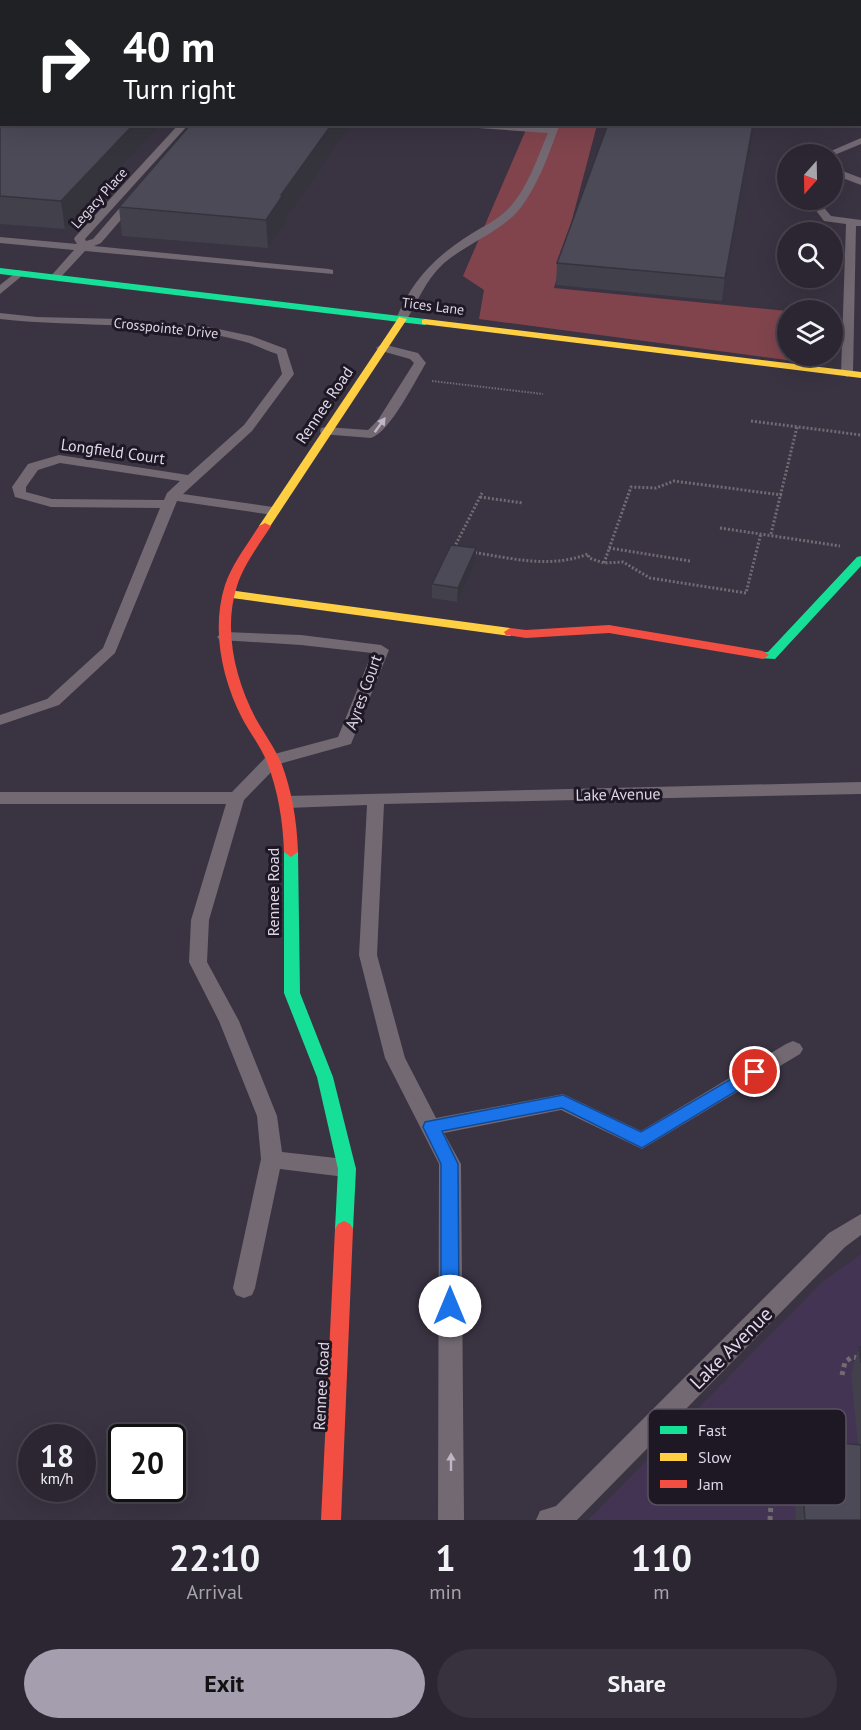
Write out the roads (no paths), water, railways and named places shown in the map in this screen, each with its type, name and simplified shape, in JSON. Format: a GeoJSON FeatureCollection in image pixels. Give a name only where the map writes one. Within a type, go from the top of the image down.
{"type":"FeatureCollection","features":[{"type":"Feature","properties":{"kind":"street","name":"Tices Lane"},"geometry":{"type":"LineString","coordinates":[[0,271],[854,374]]}},
{"type":"Feature","properties":{"kind":"street","name":"Rennee Road"},"geometry":{"type":"LineString","coordinates":[[332,1520],[347,1169],[325,1077],[292,993],[291,848],[287,802],[273,760],[245,711],[232,674],[225,637],[224,613],[231,584],[273,511],[402,319]]}},
{"type":"Feature","properties":{"kind":"street"},"geometry":{"type":"LineString","coordinates":[[229,594],[526,634],[609,629],[771,656],[861,559]]}},
{"type":"Feature","properties":{"kind":"lane","name":"Legacy Place"},"geometry":{"type":"LineString","coordinates":[[143,187],[97,241],[83,247],[79,239],[183,126]]}},
{"type":"Feature","properties":{"kind":"lane"},"geometry":{"type":"LineString","coordinates":[[166,160],[195,126]]}},
{"type":"Feature","properties":{"kind":"lane"},"geometry":{"type":"LineString","coordinates":[[402,319],[410,297],[430,270],[445,255],[513,210],[545,152],[555,127],[525,126]]}},
{"type":"Feature","properties":{"kind":"lane"},"geometry":{"type":"LineString","coordinates":[[843,148],[861,141]]}},
{"type":"Feature","properties":{"kind":"lane"},"geometry":{"type":"LineString","coordinates":[[843,175],[861,182]]}},
{"type":"Feature","properties":{"kind":"lane"},"geometry":{"type":"LineString","coordinates":[[821,210],[828,219],[856,223],[854,374]]}},
{"type":"Feature","properties":{"kind":"lane"},"geometry":{"type":"LineString","coordinates":[[0,240],[329,272]]}},
{"type":"Feature","properties":{"kind":"lane"},"geometry":{"type":"LineString","coordinates":[[55,277],[83,247]]}},
{"type":"Feature","properties":{"kind":"lane"},"geometry":{"type":"LineString","coordinates":[[0,291],[19,273]]}},
{"type":"Feature","properties":{"kind":"lane","name":"Crosspointe Drive"},"geometry":{"type":"LineString","coordinates":[[0,720],[53,702],[110,650],[170,500],[248,429],[288,374],[282,352],[247,338],[209,330],[119,322],[1,317]]}},
{"type":"Feature","properties":{"kind":"lane"},"geometry":{"type":"LineString","coordinates":[[326,431],[374,434],[420,364],[418,358],[382,348]]}},
{"type":"Feature","properties":{"kind":"lane","name":"Longfield Court"},"geometry":{"type":"LineString","coordinates":[[170,500],[51,503],[20,494],[19,487],[33,467],[59,459],[191,479]]}},
{"type":"Feature","properties":{"kind":"lane"},"geometry":{"type":"LineString","coordinates":[[170,500],[273,511]]}},
{"type":"Feature","properties":{"kind":"lane","name":"Ayres Court"},"geometry":{"type":"LineString","coordinates":[[225,637],[301,640],[381,650],[345,740],[273,760]]}},
{"type":"Feature","properties":{"kind":"lane"},"geometry":{"type":"LineString","coordinates":[[244,1288],[272,1159],[267,1116],[229,1021],[198,963],[200,920],[236,798],[273,760]]}},
{"type":"Feature","properties":{"kind":"lane","name":"Lake Avenue"},"geometry":{"type":"LineString","coordinates":[[287,802],[861,788]]}},
{"type":"Feature","properties":{"kind":"lane"},"geometry":{"type":"LineString","coordinates":[[0,798],[236,798]]}},
{"type":"Feature","properties":{"kind":"lane"},"geometry":{"type":"LineString","coordinates":[[376,799],[368,955],[395,1058],[450,1164],[451,1520]]}},
{"type":"Feature","properties":{"kind":"lane"},"geometry":{"type":"LineString","coordinates":[[431,1127],[563,1101],[642,1141],[793,1049]]}},
{"type":"Feature","properties":{"kind":"lane"},"geometry":{"type":"LineString","coordinates":[[272,1159],[347,1169]]}},
{"type":"Feature","properties":{"kind":"lane","name":"Lake Avenue"},"geometry":{"type":"LineString","coordinates":[[670,1409],[837,1240],[861,1223]]}},
{"type":"Feature","properties":{"kind":"lane","name":"Lake Avenue"},"geometry":{"type":"LineString","coordinates":[[549,1520],[563,1517],[648,1431]]}}]}
